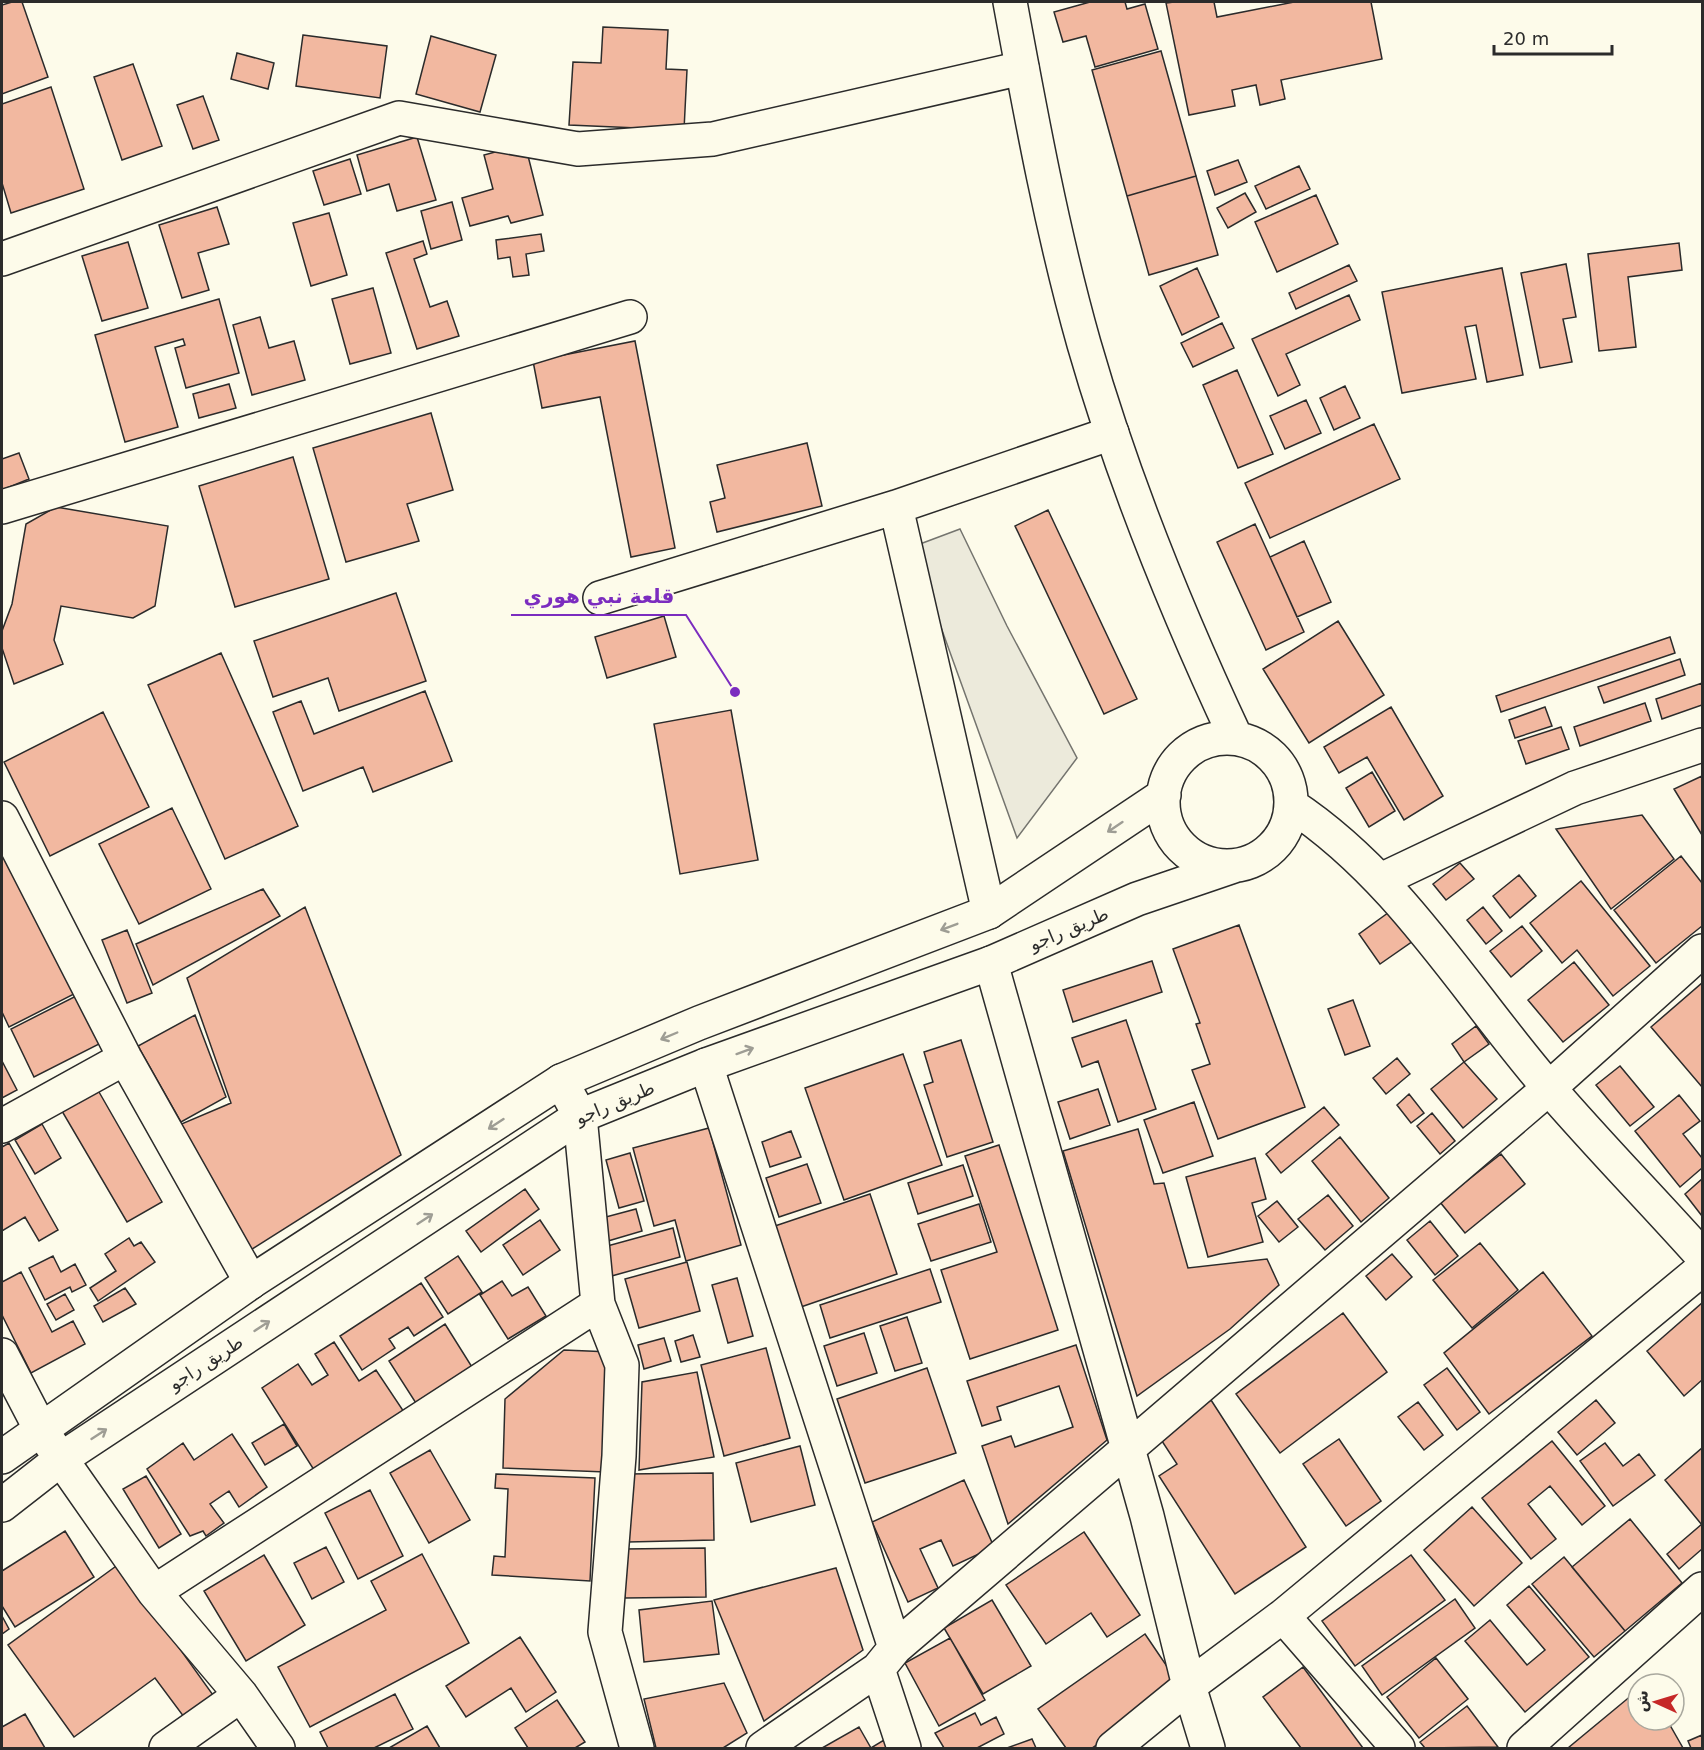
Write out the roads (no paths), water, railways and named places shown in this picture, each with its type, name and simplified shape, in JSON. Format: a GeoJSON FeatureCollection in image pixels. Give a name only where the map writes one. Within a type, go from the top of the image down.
{"type":"FeatureCollection","features":[{"type":"Feature","properties":{"kind":"street"},"geometry":{"type":"LineString","coordinates":[[1010,2],[1060,252],[1084,343],[1112,433],[1149,536],[1190,639],[1236,738]]}},
{"type":"Feature","properties":{"kind":"street"},"geometry":{"type":"LineString","coordinates":[[5,249],[399,118],[578,148],[712,139],[1022,68]]}},
{"type":"Feature","properties":{"kind":"street"},"geometry":{"type":"LineString","coordinates":[[2,507],[630,317]]}},
{"type":"Feature","properties":{"kind":"street"},"geometry":{"type":"LineString","coordinates":[[600,598],[896,507],[1112,433]]}},
{"type":"Feature","properties":{"kind":"street"},"geometry":{"type":"LineString","coordinates":[[896,507],[989,912]]}},
{"type":"Feature","properties":{"kind":"street"},"geometry":{"type":"LineString","coordinates":[[1219,738],[1236,738],[1265,750],[1276,760],[1290,789],[1289,821],[1272,848],[1254,860],[1234,866],[1215,865],[1197,858],[1182,847],[1170,832],[1164,814],[1164,795],[1172,770],[1188,751],[1219,738]]}},
{"type":"Feature","properties":{"kind":"street"},"geometry":{"type":"LineString","coordinates":[[1381,880],[1575,788],[1702,744]]}},
{"type":"Feature","properties":{"kind":"street"},"geometry":{"type":"LineString","coordinates":[[2,1457],[251,1282],[561,1081],[699,1023],[989,912],[1164,795]]}},
{"type":"Feature","properties":{"kind":"street"},"geometry":{"type":"LineString","coordinates":[[1291,805],[1328,829],[1381,880],[1549,1088],[1702,1256]]}},
{"type":"Feature","properties":{"kind":"street"},"geometry":{"type":"LineString","coordinates":[[2,818],[125,1058],[251,1282]]}},
{"type":"Feature","properties":{"kind":"street","name":"طريق راجو"},"geometry":{"type":"LineString","coordinates":[[2,1505],[61,1459],[580,1116],[706,1065],[991,963],[1137,900],[1234,866]]}},
{"type":"Feature","properties":{"kind":"street"},"geometry":{"type":"LineString","coordinates":[[763,1749],[887,1658],[1549,1088],[1702,951]]}},
{"type":"Feature","properties":{"kind":"street"},"geometry":{"type":"LineString","coordinates":[[991,963],[1147,1516],[1189,1686],[1208,1749]]}},
{"type":"Feature","properties":{"kind":"street"},"geometry":{"type":"LineString","coordinates":[[2,1126],[125,1058]]}},
{"type":"Feature","properties":{"kind":"street"},"geometry":{"type":"LineString","coordinates":[[706,1065],[887,1658],[904,1749]]}},
{"type":"Feature","properties":{"kind":"street"},"geometry":{"type":"LineString","coordinates":[[561,1081],[580,1116],[598,1304],[622,1365],[619,1456],[605,1632],[637,1749]]}},
{"type":"Feature","properties":{"kind":"street"},"geometry":{"type":"LineString","coordinates":[[1113,1749],[1189,1686],[1283,1616],[1702,1269]]}},
{"type":"Feature","properties":{"kind":"street"},"geometry":{"type":"LineString","coordinates":[[154,1592],[598,1304]]}},
{"type":"Feature","properties":{"kind":"street"},"geometry":{"type":"LineString","coordinates":[[2,1355],[40,1430],[154,1592],[241,1695],[278,1749]]}},
{"type":"Feature","properties":{"kind":"street"},"geometry":{"type":"LineString","coordinates":[[1524,1749],[1702,1589]]}},
{"type":"Feature","properties":{"kind":"street"},"geometry":{"type":"LineString","coordinates":[[1283,1616],[1398,1749]]}},
{"type":"Feature","properties":{"kind":"street"},"geometry":{"type":"LineString","coordinates":[[166,1749],[241,1695]]}},
{"type":"Feature","properties":{"kind":"place","name":"قلعة نبي هوري"},"geometry":{"type":"Point","coordinates":[735,692]}}]}
